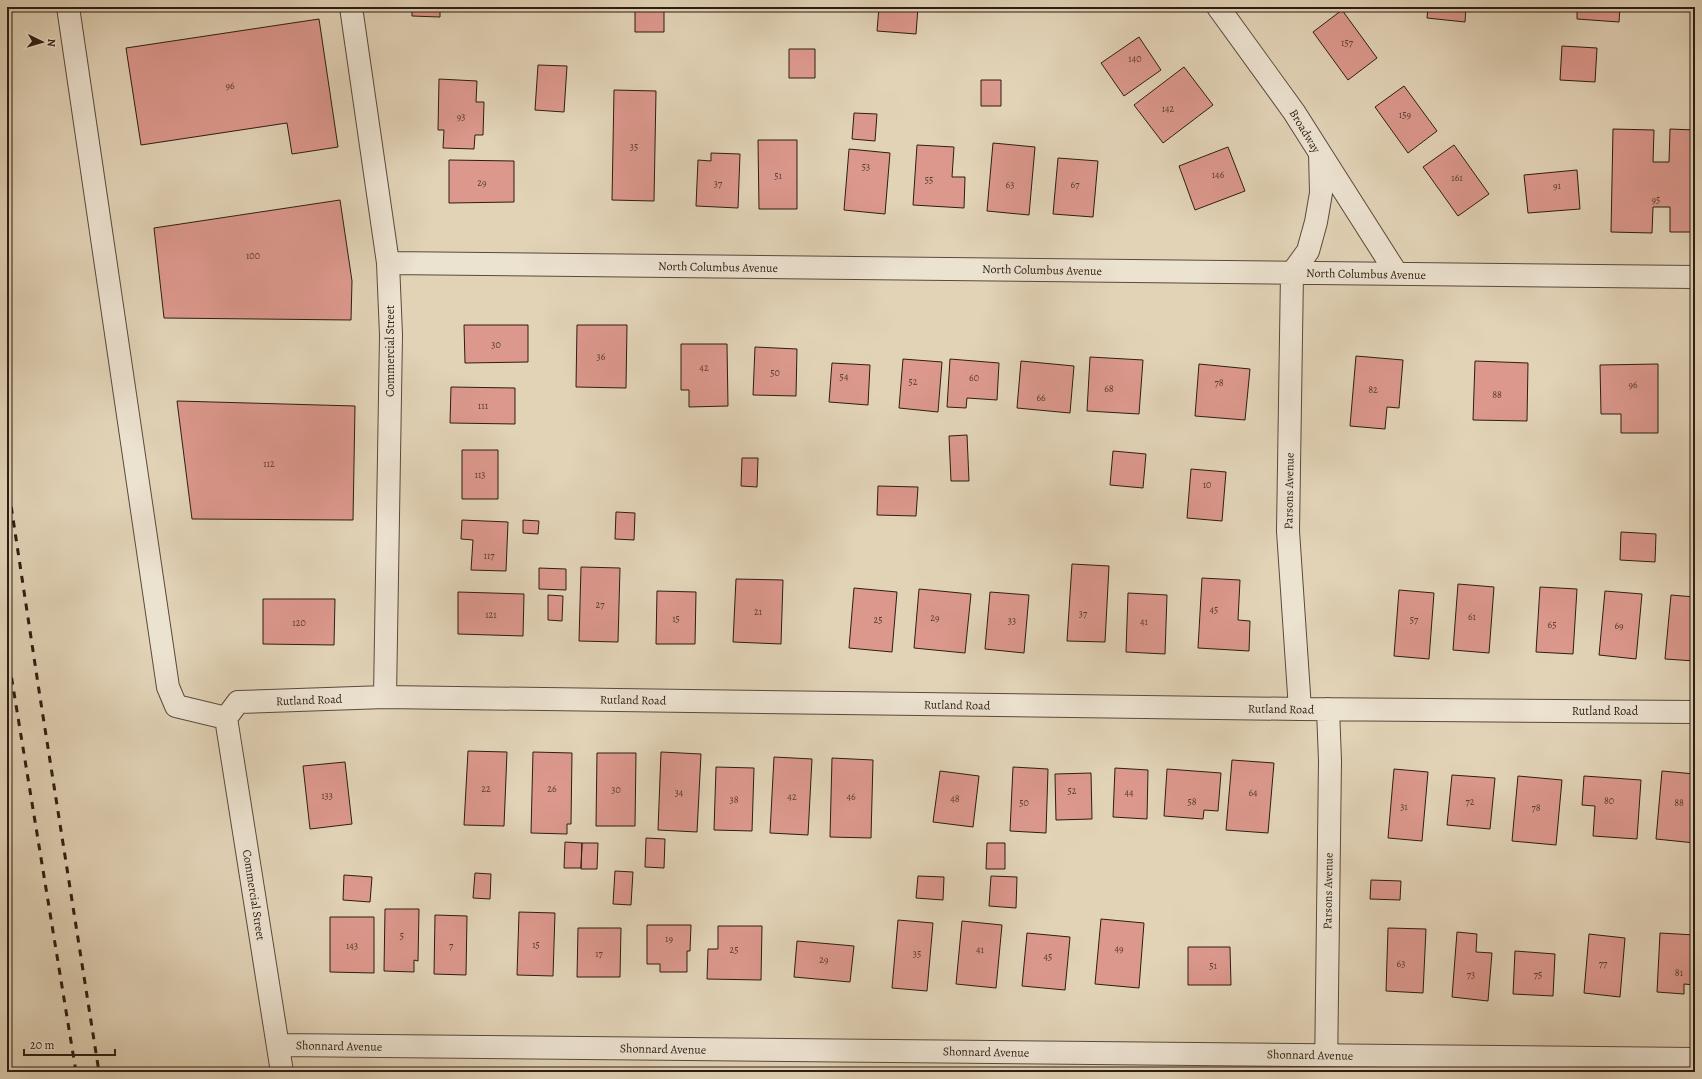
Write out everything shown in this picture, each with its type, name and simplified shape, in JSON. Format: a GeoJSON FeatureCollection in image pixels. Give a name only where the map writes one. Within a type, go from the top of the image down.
{"type":"FeatureCollection","features":[{"type":"Feature","properties":{"kind":"street"},"geometry":{"type":"LineString","coordinates":[[68,7],[168,687],[176,706],[226,718]]}},
{"type":"Feature","properties":{"kind":"street","name":"Commercial Street"},"geometry":{"type":"LineString","coordinates":[[351,7],[388,263],[391,334],[385,697]]}},
{"type":"Feature","properties":{"kind":"street","name":"Broadway"},"geometry":{"type":"LineString","coordinates":[[1218,7],[1294,112],[1320,153],[1321,193],[1316,222],[1308,250],[1292,273]]}},
{"type":"Feature","properties":{"kind":"street"},"geometry":{"type":"LineString","coordinates":[[1320,153],[1397,274]]}},
{"type":"Feature","properties":{"kind":"street","name":"North Columbus Avenue"},"geometry":{"type":"LineString","coordinates":[[388,263],[1695,277]]}},
{"type":"Feature","properties":{"kind":"street","name":"Parsons Avenue"},"geometry":{"type":"LineString","coordinates":[[1292,273],[1288,531],[1300,709]]}},
{"type":"Feature","properties":{"kind":"street","name":"Rutland Road"},"geometry":{"type":"LineString","coordinates":[[226,718],[238,702],[385,697],[1300,709],[1695,712]]}},
{"type":"Feature","properties":{"kind":"street","name":"Parsons Avenue"},"geometry":{"type":"LineString","coordinates":[[1326,1064],[1330,762],[1328,709]]}},
{"type":"Feature","properties":{"kind":"street","name":"Commercial Street"},"geometry":{"type":"LineString","coordinates":[[226,718],[282,1072]]}},
{"type":"Feature","properties":{"kind":"street","name":"Shonnard Avenue"},"geometry":{"type":"LineString","coordinates":[[278,1045],[1326,1064],[1695,1059]]}},
{"type":"Feature","properties":{"kind":"building"},"geometry":{"type":"Polygon","coordinates":[[[412,7],[440,7],[440,17],[412,16],[412,7]]]}},
{"type":"Feature","properties":{"kind":"building"},"geometry":{"type":"Polygon","coordinates":[[[635,7],[664,7],[664,32],[635,32],[635,7]]]}},
{"type":"Feature","properties":{"kind":"building"},"geometry":{"type":"Polygon","coordinates":[[[759,7],[800,7],[800,11],[759,9],[759,7]]]}},
{"type":"Feature","properties":{"kind":"building"},"geometry":{"type":"Polygon","coordinates":[[[879,7],[918,7],[916,34],[877,31],[879,7]]]}},
{"type":"Feature","properties":{"kind":"building"},"geometry":{"type":"Polygon","coordinates":[[[961,7],[1016,7],[1016,9],[961,7]]]}},
{"type":"Feature","properties":{"kind":"building"},"geometry":{"type":"Polygon","coordinates":[[[1047,7],[1095,7],[1095,10],[1047,7]]]}},
{"type":"Feature","properties":{"kind":"building"},"geometry":{"type":"Polygon","coordinates":[[[1428,7],[1466,7],[1465,22],[1427,18],[1428,7]]]}},
{"type":"Feature","properties":{"kind":"building"},"geometry":{"type":"Polygon","coordinates":[[[1577,7],[1620,7],[1619,22],[1577,19],[1577,7]]]}},
{"type":"Feature","properties":{"kind":"building"},"geometry":{"type":"Polygon","coordinates":[[[1653,7],[1695,7],[1695,11],[1653,7]]]}},
{"type":"Feature","properties":{"kind":"building"},"geometry":{"type":"Polygon","coordinates":[[[1342,10],[1377,58],[1348,80],[1313,32],[1342,10]]]}},
{"type":"Feature","properties":{"kind":"building"},"geometry":{"type":"Polygon","coordinates":[[[319,19],[338,147],[292,154],[287,123],[141,145],[126,48],[319,19]]]}},
{"type":"Feature","properties":{"kind":"building"},"geometry":{"type":"Polygon","coordinates":[[[1139,37],[1161,70],[1124,96],[1101,63],[1139,37]]]}},
{"type":"Feature","properties":{"kind":"building"},"geometry":{"type":"Polygon","coordinates":[[[1562,46],[1597,48],[1595,82],[1560,80],[1562,46]]]}},
{"type":"Feature","properties":{"kind":"building"},"geometry":{"type":"Polygon","coordinates":[[[789,49],[815,49],[815,78],[789,78],[789,49]]]}},
{"type":"Feature","properties":{"kind":"building"},"geometry":{"type":"Polygon","coordinates":[[[538,65],[567,66],[564,112],[535,110],[538,65]]]}},
{"type":"Feature","properties":{"kind":"building"},"geometry":{"type":"Polygon","coordinates":[[[1184,67],[1213,105],[1163,143],[1134,105],[1184,67]]]}},
{"type":"Feature","properties":{"kind":"building"},"geometry":{"type":"Polygon","coordinates":[[[439,79],[477,81],[476,102],[484,102],[483,135],[475,135],[474,149],[443,148],[444,130],[438,130],[439,79]]]}},
{"type":"Feature","properties":{"kind":"building"},"geometry":{"type":"Polygon","coordinates":[[[981,80],[1001,80],[1001,106],[981,106],[981,80]]]}},
{"type":"Feature","properties":{"kind":"building"},"geometry":{"type":"Polygon","coordinates":[[[1404,86],[1437,131],[1408,153],[1375,107],[1404,86]]]}},
{"type":"Feature","properties":{"kind":"building"},"geometry":{"type":"Polygon","coordinates":[[[614,90],[656,91],[654,201],[612,200],[614,90]]]}},
{"type":"Feature","properties":{"kind":"building"},"geometry":{"type":"Polygon","coordinates":[[[854,113],[877,114],[875,141],[852,139],[854,113]]]}},
{"type":"Feature","properties":{"kind":"building"},"geometry":{"type":"Polygon","coordinates":[[[1613,129],[1654,130],[1653,162],[1669,162],[1670,129],[1695,130],[1695,232],[1670,232],[1670,207],[1653,207],[1652,233],[1611,232],[1613,129]]]}},
{"type":"Feature","properties":{"kind":"building"},"geometry":{"type":"Polygon","coordinates":[[[758,140],[797,140],[797,209],[759,209],[758,140]]]}},
{"type":"Feature","properties":{"kind":"building"},"geometry":{"type":"Polygon","coordinates":[[[993,143],[1035,147],[1029,215],[987,211],[993,143]]]}},
{"type":"Feature","properties":{"kind":"building"},"geometry":{"type":"Polygon","coordinates":[[[917,145],[954,147],[952,177],[965,177],[964,208],[913,205],[917,145]]]}},
{"type":"Feature","properties":{"kind":"building"},"geometry":{"type":"Polygon","coordinates":[[[1454,145],[1489,194],[1458,216],[1423,167],[1454,145]]]}},
{"type":"Feature","properties":{"kind":"building"},"geometry":{"type":"Polygon","coordinates":[[[1228,147],[1245,191],[1195,210],[1179,166],[1228,147]]]}},
{"type":"Feature","properties":{"kind":"building"},"geometry":{"type":"Polygon","coordinates":[[[849,149],[890,153],[885,214],[844,210],[849,149]]]}},
{"type":"Feature","properties":{"kind":"building"},"geometry":{"type":"Polygon","coordinates":[[[711,153],[740,154],[738,208],[696,206],[698,160],[711,161],[711,153]]]}},
{"type":"Feature","properties":{"kind":"building"},"geometry":{"type":"Polygon","coordinates":[[[1058,158],[1098,161],[1093,217],[1053,214],[1058,158]]]}},
{"type":"Feature","properties":{"kind":"building"},"geometry":{"type":"Polygon","coordinates":[[[449,160],[514,161],[514,202],[449,203],[449,160]]]}},
{"type":"Feature","properties":{"kind":"building"},"geometry":{"type":"Polygon","coordinates":[[[1577,170],[1580,209],[1528,213],[1524,175],[1577,170]]]}},
{"type":"Feature","properties":{"kind":"building"},"geometry":{"type":"Polygon","coordinates":[[[340,200],[352,281],[351,320],[164,318],[154,228],[340,200]]]}},
{"type":"Feature","properties":{"kind":"building"},"geometry":{"type":"Polygon","coordinates":[[[464,325],[528,325],[528,362],[465,363],[464,325]]]}},
{"type":"Feature","properties":{"kind":"building"},"geometry":{"type":"Polygon","coordinates":[[[577,325],[627,325],[626,388],[576,387],[577,325]]]}},
{"type":"Feature","properties":{"kind":"building"},"geometry":{"type":"Polygon","coordinates":[[[681,344],[727,344],[728,406],[689,407],[689,390],[681,390],[681,344]]]}},
{"type":"Feature","properties":{"kind":"building"},"geometry":{"type":"Polygon","coordinates":[[[755,347],[797,349],[796,396],[753,395],[755,347]]]}},
{"type":"Feature","properties":{"kind":"building"},"geometry":{"type":"Polygon","coordinates":[[[1356,356],[1403,360],[1399,408],[1387,407],[1385,429],[1350,426],[1356,356]]]}},
{"type":"Feature","properties":{"kind":"building"},"geometry":{"type":"Polygon","coordinates":[[[1090,357],[1143,360],[1139,414],[1087,411],[1090,357]]]}},
{"type":"Feature","properties":{"kind":"building"},"geometry":{"type":"Polygon","coordinates":[[[903,359],[942,362],[938,412],[899,408],[903,359]]]}},
{"type":"Feature","properties":{"kind":"building"},"geometry":{"type":"Polygon","coordinates":[[[950,359],[999,363],[997,400],[967,398],[966,408],[947,407],[950,359]]]}},
{"type":"Feature","properties":{"kind":"building"},"geometry":{"type":"Polygon","coordinates":[[[1021,361],[1074,366],[1070,413],[1017,408],[1021,361]]]}},
{"type":"Feature","properties":{"kind":"building"},"geometry":{"type":"Polygon","coordinates":[[[1475,361],[1528,363],[1527,421],[1473,420],[1475,361]]]}},
{"type":"Feature","properties":{"kind":"building"},"geometry":{"type":"Polygon","coordinates":[[[832,363],[870,365],[868,405],[829,402],[832,363]]]}},
{"type":"Feature","properties":{"kind":"building"},"geometry":{"type":"Polygon","coordinates":[[[1199,364],[1250,369],[1245,420],[1195,416],[1199,364]]]}},
{"type":"Feature","properties":{"kind":"building"},"geometry":{"type":"Polygon","coordinates":[[[1658,364],[1658,433],[1621,433],[1621,414],[1601,414],[1600,365],[1658,364]]]}},
{"type":"Feature","properties":{"kind":"building"},"geometry":{"type":"Polygon","coordinates":[[[451,387],[515,388],[515,424],[450,423],[451,387]]]}},
{"type":"Feature","properties":{"kind":"building"},"geometry":{"type":"Polygon","coordinates":[[[177,401],[355,406],[353,520],[192,519],[177,401]]]}},
{"type":"Feature","properties":{"kind":"building"},"geometry":{"type":"Polygon","coordinates":[[[967,435],[969,481],[951,481],[949,436],[967,435]]]}},
{"type":"Feature","properties":{"kind":"building"},"geometry":{"type":"Polygon","coordinates":[[[462,450],[498,450],[498,499],[462,499],[462,450]]]}},
{"type":"Feature","properties":{"kind":"building"},"geometry":{"type":"Polygon","coordinates":[[[1113,451],[1146,454],[1143,488],[1110,485],[1113,451]]]}},
{"type":"Feature","properties":{"kind":"building"},"geometry":{"type":"Polygon","coordinates":[[[742,458],[758,458],[757,487],[741,486],[742,458]]]}},
{"type":"Feature","properties":{"kind":"building"},"geometry":{"type":"Polygon","coordinates":[[[1191,469],[1226,472],[1222,521],[1187,518],[1191,469]]]}},
{"type":"Feature","properties":{"kind":"building"},"geometry":{"type":"Polygon","coordinates":[[[878,486],[918,487],[916,516],[877,515],[878,486]]]}},
{"type":"Feature","properties":{"kind":"building"},"geometry":{"type":"Polygon","coordinates":[[[616,512],[635,513],[634,540],[615,539],[616,512]]]}},
{"type":"Feature","properties":{"kind":"building"},"geometry":{"type":"Polygon","coordinates":[[[462,520],[508,522],[506,571],[471,570],[473,540],[461,539],[462,520]]]}},
{"type":"Feature","properties":{"kind":"building"},"geometry":{"type":"Polygon","coordinates":[[[523,520],[539,521],[538,534],[523,533],[523,520]]]}},
{"type":"Feature","properties":{"kind":"building"},"geometry":{"type":"Polygon","coordinates":[[[1621,532],[1656,534],[1655,562],[1620,560],[1621,532]]]}},
{"type":"Feature","properties":{"kind":"building"},"geometry":{"type":"Polygon","coordinates":[[[1072,564],[1109,566],[1105,642],[1067,641],[1072,564]]]}},
{"type":"Feature","properties":{"kind":"building"},"geometry":{"type":"Polygon","coordinates":[[[581,567],[620,568],[618,642],[579,641],[581,567]]]}},
{"type":"Feature","properties":{"kind":"building"},"geometry":{"type":"Polygon","coordinates":[[[539,568],[566,569],[566,590],[539,589],[539,568]]]}},
{"type":"Feature","properties":{"kind":"building"},"geometry":{"type":"Polygon","coordinates":[[[1202,578],[1240,580],[1238,620],[1250,621],[1249,651],[1198,648],[1202,578]]]}},
{"type":"Feature","properties":{"kind":"building"},"geometry":{"type":"Polygon","coordinates":[[[736,579],[783,580],[781,644],[733,642],[736,579]]]}},
{"type":"Feature","properties":{"kind":"building"},"geometry":{"type":"Polygon","coordinates":[[[1458,584],[1494,587],[1489,653],[1453,650],[1458,584]]]}},
{"type":"Feature","properties":{"kind":"building"},"geometry":{"type":"Polygon","coordinates":[[[1540,587],[1577,589],[1573,654],[1536,652],[1540,587]]]}},
{"type":"Feature","properties":{"kind":"building"},"geometry":{"type":"Polygon","coordinates":[[[854,588],[897,592],[892,652],[849,648],[854,588]]]}},
{"type":"Feature","properties":{"kind":"building"},"geometry":{"type":"Polygon","coordinates":[[[919,589],[971,594],[965,653],[914,648],[919,589]]]}},
{"type":"Feature","properties":{"kind":"building"},"geometry":{"type":"Polygon","coordinates":[[[1399,590],[1434,593],[1429,659],[1394,656],[1399,590]]]}},
{"type":"Feature","properties":{"kind":"building"},"geometry":{"type":"Polygon","coordinates":[[[657,591],[696,592],[695,644],[656,644],[657,591]]]}},
{"type":"Feature","properties":{"kind":"building"},"geometry":{"type":"Polygon","coordinates":[[[1605,591],[1642,594],[1636,659],[1599,655],[1605,591]]]}},
{"type":"Feature","properties":{"kind":"building"},"geometry":{"type":"Polygon","coordinates":[[[458,592],[524,594],[523,636],[458,634],[458,592]]]}},
{"type":"Feature","properties":{"kind":"building"},"geometry":{"type":"Polygon","coordinates":[[[990,592],[1029,595],[1024,653],[985,649],[990,592]]]}},
{"type":"Feature","properties":{"kind":"building"},"geometry":{"type":"Polygon","coordinates":[[[1128,593],[1167,595],[1165,654],[1126,652],[1128,593]]]}},
{"type":"Feature","properties":{"kind":"building"},"geometry":{"type":"Polygon","coordinates":[[[548,595],[563,596],[562,621],[548,620],[548,595]]]}},
{"type":"Feature","properties":{"kind":"building"},"geometry":{"type":"Polygon","coordinates":[[[1671,595],[1695,597],[1695,661],[1665,659],[1671,595]]]}},
{"type":"Feature","properties":{"kind":"building"},"geometry":{"type":"Polygon","coordinates":[[[263,599],[335,599],[334,645],[263,644],[263,599]]]}},
{"type":"Feature","properties":{"kind":"building"},"geometry":{"type":"Polygon","coordinates":[[[468,751],[507,752],[504,826],[464,825],[468,751]]]}},
{"type":"Feature","properties":{"kind":"building"},"geometry":{"type":"Polygon","coordinates":[[[533,752],[572,753],[571,824],[567,824],[567,834],[531,833],[533,752]]]}},
{"type":"Feature","properties":{"kind":"building"},"geometry":{"type":"Polygon","coordinates":[[[661,752],[701,754],[697,832],[658,830],[661,752]]]}},
{"type":"Feature","properties":{"kind":"building"},"geometry":{"type":"Polygon","coordinates":[[[597,753],[636,753],[635,826],[596,826],[597,753]]]}},
{"type":"Feature","properties":{"kind":"building"},"geometry":{"type":"Polygon","coordinates":[[[774,757],[812,759],[808,835],[770,833],[774,757]]]}},
{"type":"Feature","properties":{"kind":"building"},"geometry":{"type":"Polygon","coordinates":[[[832,758],[873,760],[871,838],[830,837],[832,758]]]}},
{"type":"Feature","properties":{"kind":"building"},"geometry":{"type":"Polygon","coordinates":[[[1232,760],[1274,763],[1268,833],[1226,830],[1232,760]]]}},
{"type":"Feature","properties":{"kind":"building"},"geometry":{"type":"Polygon","coordinates":[[[345,762],[352,824],[310,829],[303,766],[345,762]]]}},
{"type":"Feature","properties":{"kind":"building"},"geometry":{"type":"Polygon","coordinates":[[[716,767],[754,768],[752,831],[714,830],[716,767]]]}},
{"type":"Feature","properties":{"kind":"building"},"geometry":{"type":"Polygon","coordinates":[[[1013,767],[1048,769],[1046,833],[1010,831],[1013,767]]]}},
{"type":"Feature","properties":{"kind":"building"},"geometry":{"type":"Polygon","coordinates":[[[1115,768],[1148,770],[1147,819],[1113,817],[1115,768]]]}},
{"type":"Feature","properties":{"kind":"building"},"geometry":{"type":"Polygon","coordinates":[[[1167,769],[1221,773],[1218,811],[1204,810],[1203,819],[1164,816],[1167,769]]]}},
{"type":"Feature","properties":{"kind":"building"},"geometry":{"type":"Polygon","coordinates":[[[1394,769],[1428,772],[1422,841],[1388,838],[1394,769]]]}},
{"type":"Feature","properties":{"kind":"building"},"geometry":{"type":"Polygon","coordinates":[[[940,771],[979,776],[973,827],[933,822],[940,771]]]}},
{"type":"Feature","properties":{"kind":"building"},"geometry":{"type":"Polygon","coordinates":[[[1662,771],[1695,774],[1695,843],[1656,839],[1662,771]]]}},
{"type":"Feature","properties":{"kind":"building"},"geometry":{"type":"Polygon","coordinates":[[[1091,773],[1092,819],[1056,820],[1055,774],[1091,773]]]}},
{"type":"Feature","properties":{"kind":"building"},"geometry":{"type":"Polygon","coordinates":[[[1452,775],[1495,778],[1490,829],[1447,825],[1452,775]]]}},
{"type":"Feature","properties":{"kind":"building"},"geometry":{"type":"Polygon","coordinates":[[[1518,776],[1562,780],[1556,845],[1512,841],[1518,776]]]}},
{"type":"Feature","properties":{"kind":"building"},"geometry":{"type":"Polygon","coordinates":[[[1584,776],[1641,780],[1637,839],[1593,836],[1595,806],[1582,805],[1584,776]]]}},
{"type":"Feature","properties":{"kind":"building"},"geometry":{"type":"Polygon","coordinates":[[[646,838],[665,839],[664,868],[645,867],[646,838]]]}},
{"type":"Feature","properties":{"kind":"building"},"geometry":{"type":"Polygon","coordinates":[[[565,842],[582,843],[581,868],[564,868],[565,842]]]}},
{"type":"Feature","properties":{"kind":"building"},"geometry":{"type":"Polygon","coordinates":[[[582,843],[598,843],[597,869],[581,869],[582,843]]]}},
{"type":"Feature","properties":{"kind":"building"},"geometry":{"type":"Polygon","coordinates":[[[987,843],[1005,843],[1005,869],[986,869],[987,843]]]}},
{"type":"Feature","properties":{"kind":"building"},"geometry":{"type":"Polygon","coordinates":[[[615,871],[633,872],[631,905],[613,904],[615,871]]]}},
{"type":"Feature","properties":{"kind":"building"},"geometry":{"type":"Polygon","coordinates":[[[475,873],[491,874],[490,899],[473,898],[475,873]]]}},
{"type":"Feature","properties":{"kind":"building"},"geometry":{"type":"Polygon","coordinates":[[[344,875],[372,877],[370,902],[343,900],[344,875]]]}},
{"type":"Feature","properties":{"kind":"building"},"geometry":{"type":"Polygon","coordinates":[[[918,876],[944,877],[943,900],[916,898],[918,876]]]}},
{"type":"Feature","properties":{"kind":"building"},"geometry":{"type":"Polygon","coordinates":[[[991,876],[1017,877],[1016,908],[989,906],[991,876]]]}},
{"type":"Feature","properties":{"kind":"building"},"geometry":{"type":"Polygon","coordinates":[[[1371,880],[1401,881],[1400,900],[1370,899],[1371,880]]]}},
{"type":"Feature","properties":{"kind":"building"},"geometry":{"type":"Polygon","coordinates":[[[385,909],[419,909],[418,961],[414,960],[414,972],[384,971],[385,909]]]}},
{"type":"Feature","properties":{"kind":"building"},"geometry":{"type":"Polygon","coordinates":[[[519,912],[555,913],[553,976],[517,975],[519,912]]]}},
{"type":"Feature","properties":{"kind":"building"},"geometry":{"type":"Polygon","coordinates":[[[435,915],[467,916],[466,975],[434,974],[435,915]]]}},
{"type":"Feature","properties":{"kind":"building"},"geometry":{"type":"Polygon","coordinates":[[[330,917],[374,917],[374,973],[330,972],[330,917]]]}},
{"type":"Feature","properties":{"kind":"building"},"geometry":{"type":"Polygon","coordinates":[[[1101,919],[1144,923],[1139,988],[1095,984],[1101,919]]]}},
{"type":"Feature","properties":{"kind":"building"},"geometry":{"type":"Polygon","coordinates":[[[898,920],[933,923],[927,991],[892,988],[898,920]]]}},
{"type":"Feature","properties":{"kind":"building"},"geometry":{"type":"Polygon","coordinates":[[[962,921],[1002,925],[996,988],[956,984],[962,921]]]}},
{"type":"Feature","properties":{"kind":"building"},"geometry":{"type":"Polygon","coordinates":[[[647,925],[691,925],[690,951],[687,951],[687,972],[660,972],[660,964],[647,964],[647,925]]]}},
{"type":"Feature","properties":{"kind":"building"},"geometry":{"type":"Polygon","coordinates":[[[718,926],[762,926],[761,980],[707,979],[708,949],[718,949],[718,926]]]}},
{"type":"Feature","properties":{"kind":"building"},"geometry":{"type":"Polygon","coordinates":[[[578,928],[621,928],[620,977],[577,977],[578,928]]]}},
{"type":"Feature","properties":{"kind":"building"},"geometry":{"type":"Polygon","coordinates":[[[1388,928],[1426,929],[1423,993],[1386,991],[1388,928]]]}},
{"type":"Feature","properties":{"kind":"building"},"geometry":{"type":"Polygon","coordinates":[[[1457,932],[1477,934],[1476,952],[1492,953],[1488,1001],[1452,997],[1457,932]]]}},
{"type":"Feature","properties":{"kind":"building"},"geometry":{"type":"Polygon","coordinates":[[[1027,933],[1070,937],[1065,990],[1022,986],[1027,933]]]}},
{"type":"Feature","properties":{"kind":"building"},"geometry":{"type":"Polygon","coordinates":[[[1660,933],[1695,935],[1695,985],[1684,984],[1684,994],[1657,992],[1660,933]]]}},
{"type":"Feature","properties":{"kind":"building"},"geometry":{"type":"Polygon","coordinates":[[[1589,934],[1625,938],[1620,997],[1584,993],[1589,934]]]}},
{"type":"Feature","properties":{"kind":"building"},"geometry":{"type":"Polygon","coordinates":[[[797,941],[854,946],[850,982],[794,977],[797,941]]]}},
{"type":"Feature","properties":{"kind":"building"},"geometry":{"type":"Polygon","coordinates":[[[1188,947],[1230,947],[1231,985],[1188,985],[1188,947]]]}},
{"type":"Feature","properties":{"kind":"building"},"geometry":{"type":"Polygon","coordinates":[[[1515,951],[1555,954],[1553,996],[1513,994],[1515,951]]]}},
{"type":"Feature","properties":{"kind":"railway"},"geometry":{"type":"LineString","coordinates":[[7,479],[99,1072]]}},
{"type":"Feature","properties":{"kind":"railway"},"geometry":{"type":"LineString","coordinates":[[7,650],[76,1072]]}}]}
